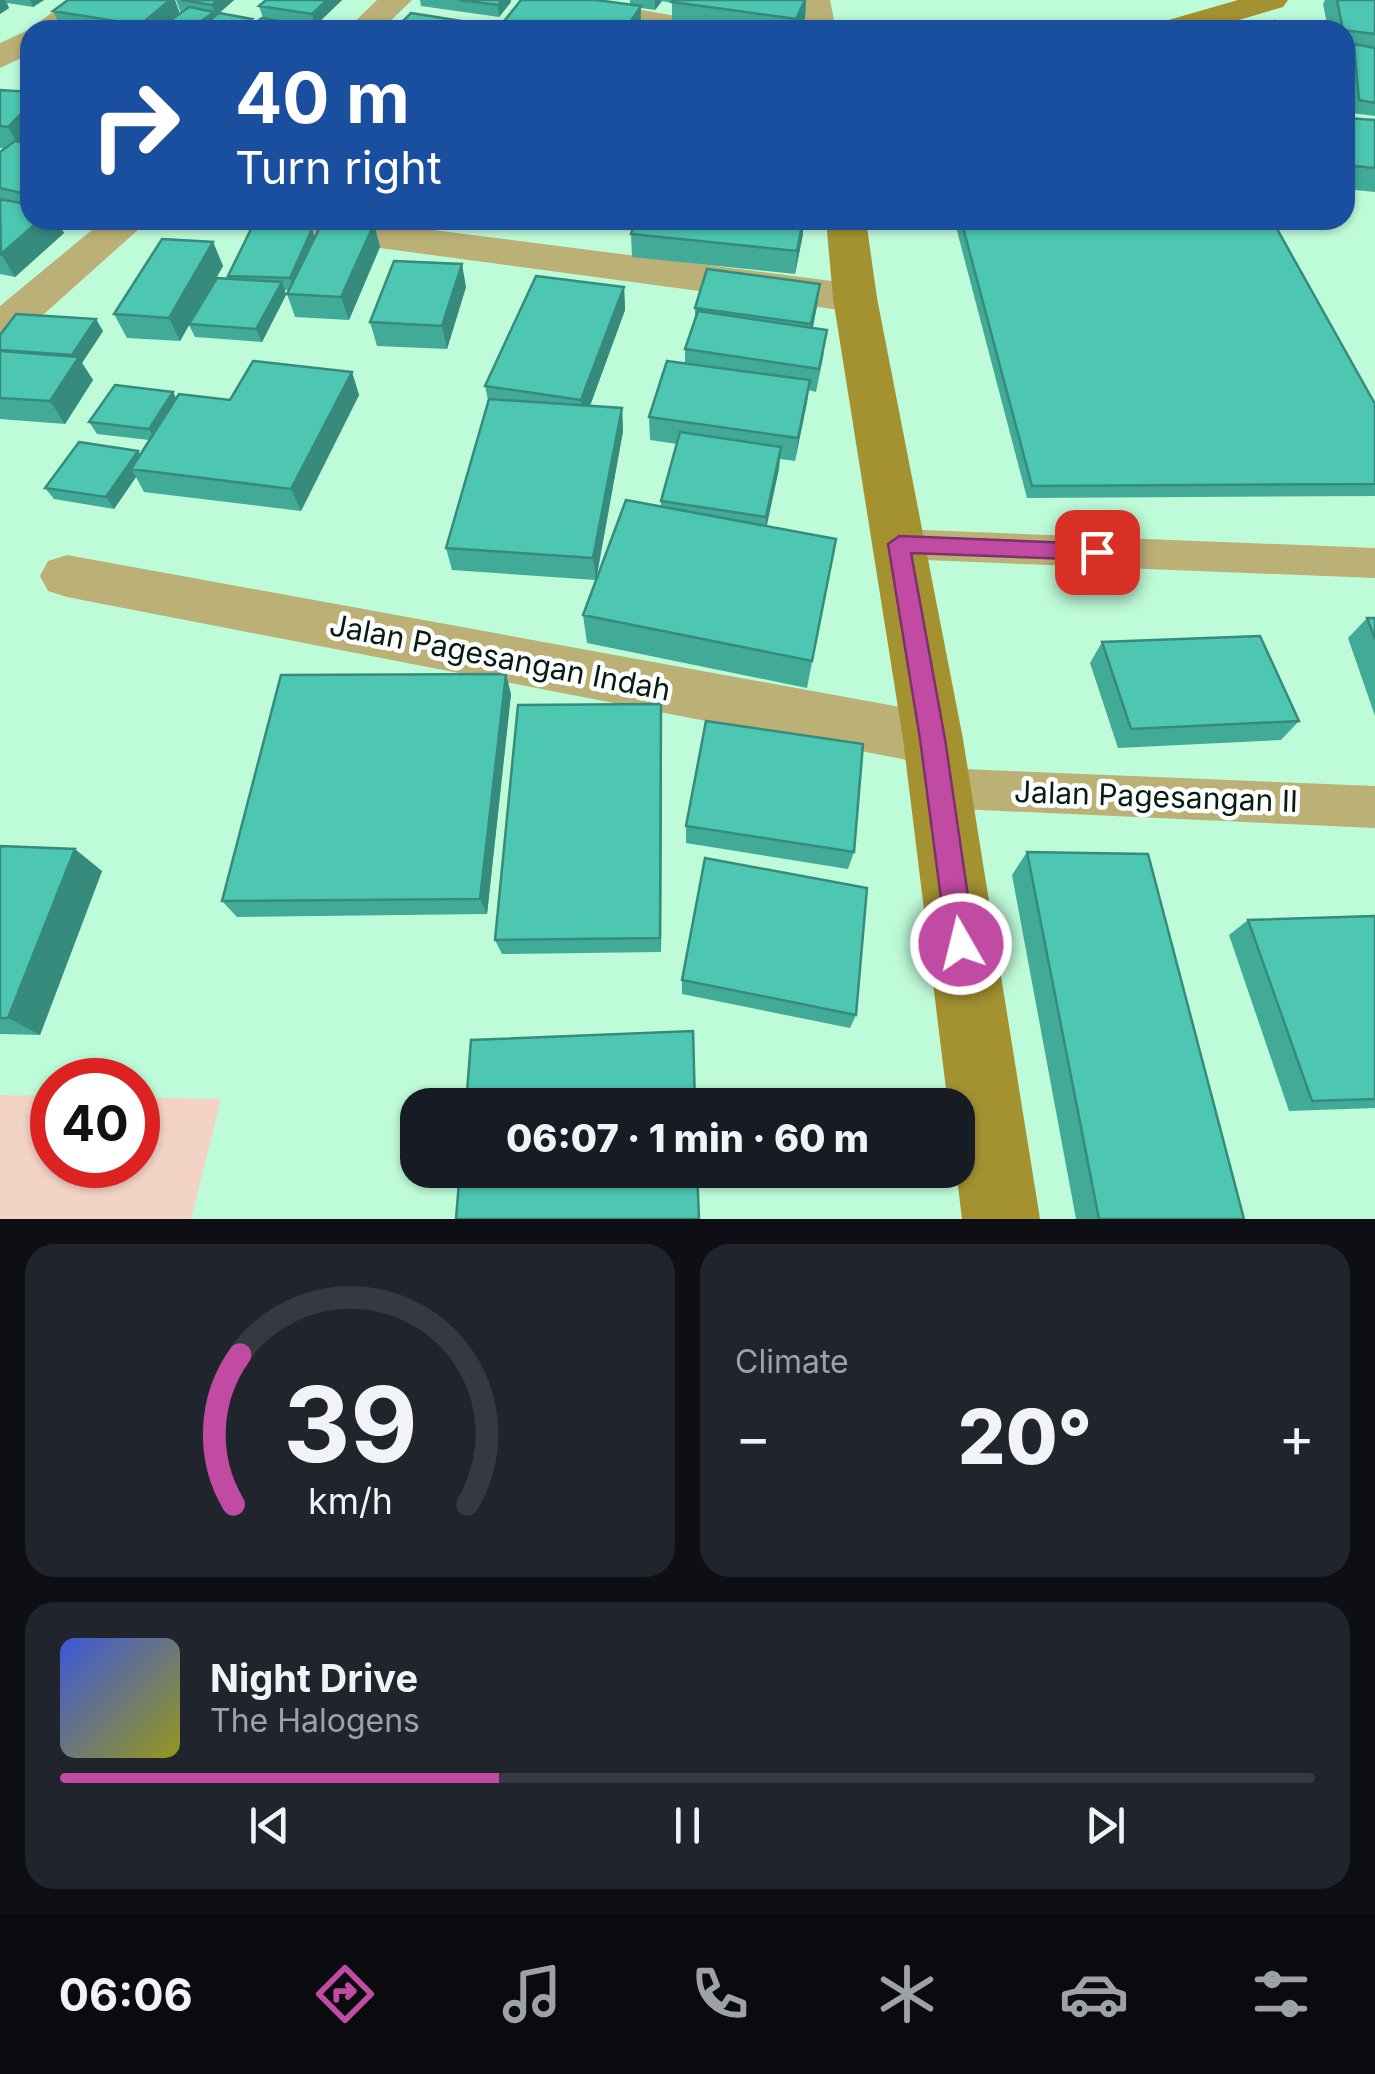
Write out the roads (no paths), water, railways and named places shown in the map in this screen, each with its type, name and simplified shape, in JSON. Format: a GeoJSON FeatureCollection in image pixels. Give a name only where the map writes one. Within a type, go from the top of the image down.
{"type":"FeatureCollection","features":[{"type":"Feature","properties":{"kind":"street"},"geometry":{"type":"LineString","coordinates":[[373,20],[396,0]]}},
{"type":"Feature","properties":{"kind":"street"},"geometry":{"type":"LineString","coordinates":[[536,0],[643,20]]}},
{"type":"Feature","properties":{"kind":"street"},"geometry":{"type":"LineString","coordinates":[[1204,20],[1272,0]]}},
{"type":"Feature","properties":{"kind":"street"},"geometry":{"type":"LineString","coordinates":[[60,20],[79,8]]}},
{"type":"Feature","properties":{"kind":"street"},"geometry":{"type":"LineString","coordinates":[[0,329],[118,230]]}},
{"type":"Feature","properties":{"kind":"street"},"geometry":{"type":"LineString","coordinates":[[337,230],[855,298]]}},
{"type":"Feature","properties":{"kind":"street"},"geometry":{"type":"LineString","coordinates":[[847,230],[855,298],[935,763],[1001,1219]]}},
{"type":"Feature","properties":{"kind":"street","name":"Jalan Pagesangan Indah"},"geometry":{"type":"LineString","coordinates":[[67,576],[935,763]]}},
{"type":"Feature","properties":{"kind":"lane"},"geometry":{"type":"LineString","coordinates":[[899,544],[1375,563]]}},
{"type":"Feature","properties":{"kind":"lane","name":"Jalan Pagesangan II"},"geometry":{"type":"LineString","coordinates":[[935,763],[1375,806]]}}]}
